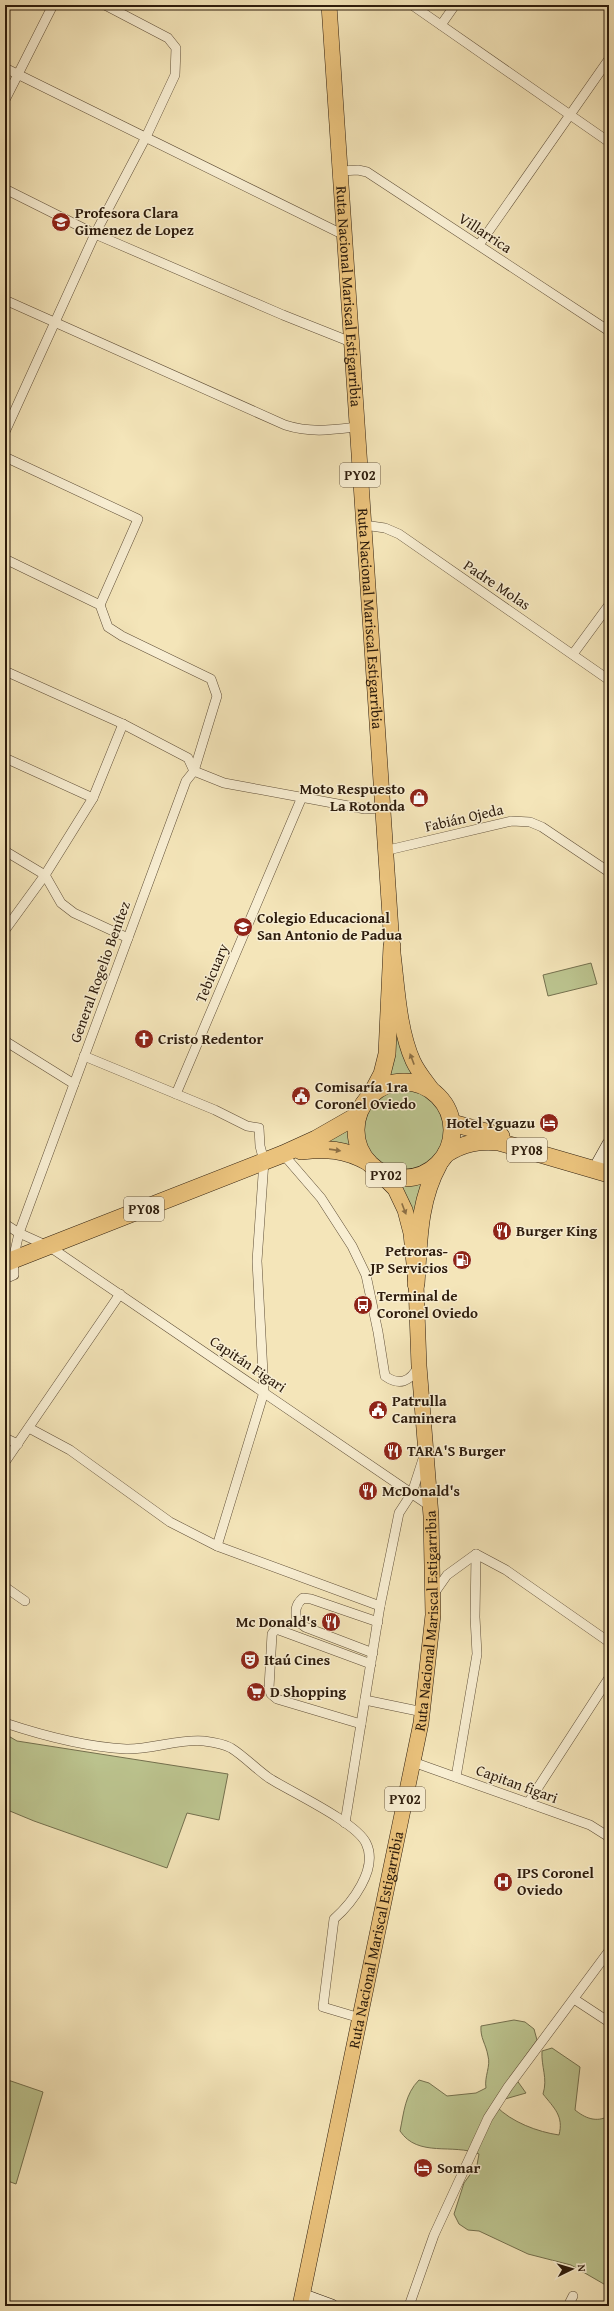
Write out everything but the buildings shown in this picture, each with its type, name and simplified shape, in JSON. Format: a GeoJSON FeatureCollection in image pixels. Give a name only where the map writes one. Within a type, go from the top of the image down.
{"type":"FeatureCollection","features":[{"type":"Feature","properties":{"kind":"highway","name":"PY02"},"geometry":{"type":"LineString","coordinates":[[392,946],[387,1054],[382,1074],[372,1093],[363,1103],[358,1115],[355,1129],[357,1144],[370,1165],[392,1177],[414,1178],[428,1172],[443,1159]]}},
{"type":"Feature","properties":{"kind":"highway","name":"PY02"},"geometry":{"type":"LineString","coordinates":[[372,1093],[389,1084],[409,1081],[422,1084],[433,1091],[442,1100],[449,1111],[452,1123],[450,1144],[430,1181],[422,1205],[416,1284]]}},
{"type":"Feature","properties":{"kind":"highway","name":"PY08"},"geometry":{"type":"LineString","coordinates":[[9,1262],[283,1154],[316,1139],[358,1115]]}},
{"type":"Feature","properties":{"kind":"highway","name":"PY08"},"geometry":{"type":"LineString","coordinates":[[452,1123],[603,1168]]}},
{"type":"Feature","properties":{"kind":"highway","name":"PY08"},"geometry":{"type":"LineString","coordinates":[[443,1159],[466,1144],[478,1142],[499,1142],[603,1168]]}},
{"type":"Feature","properties":{"kind":"highway","name":"PY08"},"geometry":{"type":"LineString","coordinates":[[283,1154],[326,1148],[351,1153],[370,1165]]}},
{"type":"Feature","properties":{"kind":"main road","name":"Ruta Nacional Mariscal Estigarribia"},"geometry":{"type":"LineString","coordinates":[[329,5],[341,171],[384,851],[392,946]]}},
{"type":"Feature","properties":{"kind":"main road","name":"PY02"},"geometry":{"type":"LineString","coordinates":[[392,946],[407,1042],[420,1074],[433,1091]]}},
{"type":"Feature","properties":{"kind":"main road","name":"PY02"},"geometry":{"type":"LineString","coordinates":[[370,1165],[395,1189],[405,1210],[410,1233],[416,1284]]}},
{"type":"Feature","properties":{"kind":"main road","name":"Ruta Nacional Mariscal Estigarribia"},"geometry":{"type":"LineString","coordinates":[[301,2300],[423,1712],[430,1653],[433,1595],[430,1506],[419,1366],[416,1284]]}},
{"type":"Feature","properties":{"kind":"street"},"geometry":{"type":"LineString","coordinates":[[5,100],[19,75],[53,5]]}},
{"type":"Feature","properties":{"kind":"street"},"geometry":{"type":"LineString","coordinates":[[5,432],[95,234],[146,137],[175,75],[176,48],[168,38],[105,5]]}},
{"type":"Feature","properties":{"kind":"street"},"geometry":{"type":"LineString","coordinates":[[412,5],[609,142]]}},
{"type":"Feature","properties":{"kind":"street"},"geometry":{"type":"LineString","coordinates":[[441,25],[455,5]]}},
{"type":"Feature","properties":{"kind":"street"},"geometry":{"type":"LineString","coordinates":[[479,245],[569,114],[609,60]]}},
{"type":"Feature","properties":{"kind":"street"},"geometry":{"type":"LineString","coordinates":[[5,68],[344,235]]}},
{"type":"Feature","properties":{"kind":"street","name":"Villarrica"},"geometry":{"type":"LineString","coordinates":[[341,171],[358,170],[366,172],[609,331]]}},
{"type":"Feature","properties":{"kind":"street"},"geometry":{"type":"LineString","coordinates":[[5,189],[50,210],[95,234],[283,315],[351,342]]}},
{"type":"Feature","properties":{"kind":"street"},"geometry":{"type":"LineString","coordinates":[[5,300],[54,324],[285,425],[302,430],[320,431],[356,427]]}},
{"type":"Feature","properties":{"kind":"street"},"geometry":{"type":"LineString","coordinates":[[5,457],[138,519],[100,605],[5,559]]}},
{"type":"Feature","properties":{"kind":"street","name":"Padre Molas"},"geometry":{"type":"LineString","coordinates":[[364,525],[385,528],[399,534],[609,680]]}},
{"type":"Feature","properties":{"kind":"street","name":"General Rogelio Benítez"},"geometry":{"type":"LineString","coordinates":[[5,1279],[14,1275],[9,1262],[19,1233],[186,781],[194,771],[217,696],[211,679],[122,636],[108,627],[100,605]]}},
{"type":"Feature","properties":{"kind":"street"},"geometry":{"type":"LineString","coordinates":[[573,654],[609,605]]}},
{"type":"Feature","properties":{"kind":"street"},"geometry":{"type":"LineString","coordinates":[[5,671],[123,724],[188,758],[194,771],[224,783],[365,809],[382,808]]}},
{"type":"Feature","properties":{"kind":"street"},"geometry":{"type":"LineString","coordinates":[[5,930],[45,876],[93,798],[123,724]]}},
{"type":"Feature","properties":{"kind":"street"},"geometry":{"type":"LineString","coordinates":[[5,758],[93,798]]}},
{"type":"Feature","properties":{"kind":"street","name":"Tebicuary"},"geometry":{"type":"LineString","coordinates":[[176,1094],[302,797]]}},
{"type":"Feature","properties":{"kind":"street","name":"Fabián Ojeda"},"geometry":{"type":"LineString","coordinates":[[384,851],[512,821],[530,822],[542,827],[608,868]]}},
{"type":"Feature","properties":{"kind":"street"},"geometry":{"type":"LineString","coordinates":[[5,851],[45,876],[57,897],[67,908],[128,938]]}},
{"type":"Feature","properties":{"kind":"street"},"geometry":{"type":"LineString","coordinates":[[5,1041],[74,1084]]}},
{"type":"Feature","properties":{"kind":"street"},"geometry":{"type":"LineString","coordinates":[[84,1056],[215,1110],[247,1126],[258,1128],[260,1146],[264,1161],[257,1261],[264,1392],[217,1546]]}},
{"type":"Feature","properties":{"kind":"street"},"geometry":{"type":"LineString","coordinates":[[603,1168],[609,1144]]}},
{"type":"Feature","properties":{"kind":"street"},"geometry":{"type":"LineString","coordinates":[[283,1154],[321,1198],[352,1246],[366,1275],[377,1325],[385,1376],[393,1382],[404,1382],[413,1377],[419,1366]]}},
{"type":"Feature","properties":{"kind":"street","name":"Capitán Figari"},"geometry":{"type":"LineString","coordinates":[[5,1224],[19,1233],[50,1247],[430,1506]]}},
{"type":"Feature","properties":{"kind":"street"},"geometry":{"type":"LineString","coordinates":[[5,1462],[120,1294]]}},
{"type":"Feature","properties":{"kind":"street"},"geometry":{"type":"LineString","coordinates":[[29,1428],[70,1450],[170,1522],[217,1546],[380,1606]]}},
{"type":"Feature","properties":{"kind":"street"},"geometry":{"type":"LineString","coordinates":[[5,1438],[18,1444]]}},
{"type":"Feature","properties":{"kind":"street"},"geometry":{"type":"LineString","coordinates":[[345,1824],[380,1606],[399,1513],[412,1493],[426,1452]]}},
{"type":"Feature","properties":{"kind":"street"},"geometry":{"type":"LineString","coordinates":[[433,1595],[447,1575],[476,1554]]}},
{"type":"Feature","properties":{"kind":"street"},"geometry":{"type":"LineString","coordinates":[[476,1554],[506,1570],[609,1642]]}},
{"type":"Feature","properties":{"kind":"street"},"geometry":{"type":"LineString","coordinates":[[456,1777],[477,1654],[475,1617],[476,1554]]}},
{"type":"Feature","properties":{"kind":"street"},"geometry":{"type":"LineString","coordinates":[[5,1587],[25,1601]]}},
{"type":"Feature","properties":{"kind":"street"},"geometry":{"type":"LineString","coordinates":[[373,1653],[305,1627],[297,1622],[295,1613],[297,1604],[303,1598],[378,1622]]}},
{"type":"Feature","properties":{"kind":"street"},"geometry":{"type":"LineString","coordinates":[[361,1724],[277,1699],[271,1694],[269,1688],[272,1634],[275,1630],[280,1630],[371,1664]]}},
{"type":"Feature","properties":{"kind":"street"},"geometry":{"type":"LineString","coordinates":[[528,1803],[609,1678]]}},
{"type":"Feature","properties":{"kind":"street"},"geometry":{"type":"LineString","coordinates":[[365,1700],[423,1712]]}},
{"type":"Feature","properties":{"kind":"street"},"geometry":{"type":"LineString","coordinates":[[5,1723],[40,1735],[127,1749],[204,1740],[230,1748],[268,1777],[345,1824],[360,1835],[367,1844],[369,1858],[364,1881],[350,1904],[334,1919],[323,2007],[360,2018]]}},
{"type":"Feature","properties":{"kind":"street","name":"Capitan figari"},"geometry":{"type":"LineString","coordinates":[[413,1762],[590,1825],[609,1837]]}},
{"type":"Feature","properties":{"kind":"street"},"geometry":{"type":"LineString","coordinates":[[409,2306],[434,2236],[488,2118],[508,2087],[609,1951]]}},
{"type":"Feature","properties":{"kind":"street"},"geometry":{"type":"LineString","coordinates":[[574,1999],[609,2022]]}},
{"type":"Feature","properties":{"kind":"street"},"geometry":{"type":"LineString","coordinates":[[568,2306],[573,2296]]}},
{"type":"Feature","properties":{"kind":"street"},"geometry":{"type":"LineString","coordinates":[[301,2300],[332,2306]]}},
{"type":"Feature","properties":{"kind":"green space"},"geometry":{"type":"Polygon","coordinates":[[[591,963],[597,984],[548,996],[543,975],[591,963]]]}},
{"type":"Feature","properties":{"kind":"green space"},"geometry":{"type":"Polygon","coordinates":[[[395,1001],[418,1079],[405,1075],[387,1080],[395,1001]]]}},
{"type":"Feature","properties":{"kind":"green space"},"geometry":{"type":"Polygon","coordinates":[[[403,1089],[419,1092],[433,1101],[442,1115],[445,1131],[442,1147],[433,1161],[419,1170],[403,1173],[387,1170],[373,1161],[364,1147],[361,1131],[364,1115],[373,1101],[387,1092],[403,1089]]]}},
{"type":"Feature","properties":{"kind":"green space"},"geometry":{"type":"Polygon","coordinates":[[[349,1127],[349,1139],[353,1149],[318,1143],[349,1127]]]}},
{"type":"Feature","properties":{"kind":"green space"},"geometry":{"type":"Polygon","coordinates":[[[425,1180],[415,1230],[397,1184],[411,1185],[425,1180]]]}},
{"type":"Feature","properties":{"kind":"green space"},"geometry":{"type":"Polygon","coordinates":[[[5,1734],[17,1741],[228,1774],[219,1820],[187,1813],[167,1868],[34,1821],[5,1809],[5,1734]]]}},
{"type":"Feature","properties":{"kind":"green space"},"geometry":{"type":"Polygon","coordinates":[[[514,2020],[525,2022],[534,2029],[537,2040],[524,2058],[516,2079],[526,2093],[505,2099],[496,2106],[509,2117],[525,2125],[534,2129],[559,2135],[559,2117],[543,2094],[545,2078],[542,2062],[542,2051],[552,2048],[580,2067],[575,2110],[591,2119],[600,2119],[609,2116],[609,2287],[571,2265],[528,2254],[479,2231],[468,2230],[459,2224],[454,2214],[464,2183],[477,2165],[479,2154],[469,2151],[426,2147],[407,2139],[400,2131],[408,2097],[414,2085],[419,2080],[429,2083],[447,2096],[476,2093],[486,2088],[489,2060],[481,2034],[481,2026],[514,2020]]]}},
{"type":"Feature","properties":{"kind":"green space"},"geometry":{"type":"Polygon","coordinates":[[[5,2079],[43,2092],[16,2184],[5,2180],[5,2079]]]}},
{"type":"Feature","properties":{"kind":"place","name":"Profesora Clara Gimenez de Lopez"},"geometry":{"type":"Point","coordinates":[61,222]}},
{"type":"Feature","properties":{"kind":"place","name":"Moto Respuesto La Rotonda"},"geometry":{"type":"Point","coordinates":[419,798]}},
{"type":"Feature","properties":{"kind":"place","name":"Colegio Educacional San Antonio de Padua"},"geometry":{"type":"Point","coordinates":[243,927]}},
{"type":"Feature","properties":{"kind":"place","name":"Cristo Redentor"},"geometry":{"type":"Point","coordinates":[144,1039]}},
{"type":"Feature","properties":{"kind":"place","name":"Comisaría 1ra Coronel Oviedo"},"geometry":{"type":"Point","coordinates":[301,1096]}},
{"type":"Feature","properties":{"kind":"place","name":"Hotel Yguazu"},"geometry":{"type":"Point","coordinates":[549,1123]}},
{"type":"Feature","properties":{"kind":"place","name":"Burger King"},"geometry":{"type":"Point","coordinates":[502,1231]}},
{"type":"Feature","properties":{"kind":"place","name":"Petroras- JP Servicios"},"geometry":{"type":"Point","coordinates":[462,1260]}},
{"type":"Feature","properties":{"kind":"place","name":"Terminal de Coronel Oviedo"},"geometry":{"type":"Point","coordinates":[363,1305]}},
{"type":"Feature","properties":{"kind":"place","name":"Patrulla Caminera"},"geometry":{"type":"Point","coordinates":[378,1410]}},
{"type":"Feature","properties":{"kind":"place","name":"TARA'S Burger"},"geometry":{"type":"Point","coordinates":[393,1451]}},
{"type":"Feature","properties":{"kind":"place","name":"McDonald's"},"geometry":{"type":"Point","coordinates":[368,1491]}},
{"type":"Feature","properties":{"kind":"place","name":"Mc Donald's"},"geometry":{"type":"Point","coordinates":[331,1622]}},
{"type":"Feature","properties":{"kind":"place","name":"Itaú Cines"},"geometry":{"type":"Point","coordinates":[250,1660]}},
{"type":"Feature","properties":{"kind":"place","name":"D Shopping"},"geometry":{"type":"Point","coordinates":[256,1692]}},
{"type":"Feature","properties":{"kind":"place","name":"IPS Coronel Oviedo"},"geometry":{"type":"Point","coordinates":[503,1882]}},
{"type":"Feature","properties":{"kind":"place","name":"Somar"},"geometry":{"type":"Point","coordinates":[423,2168]}}]}
